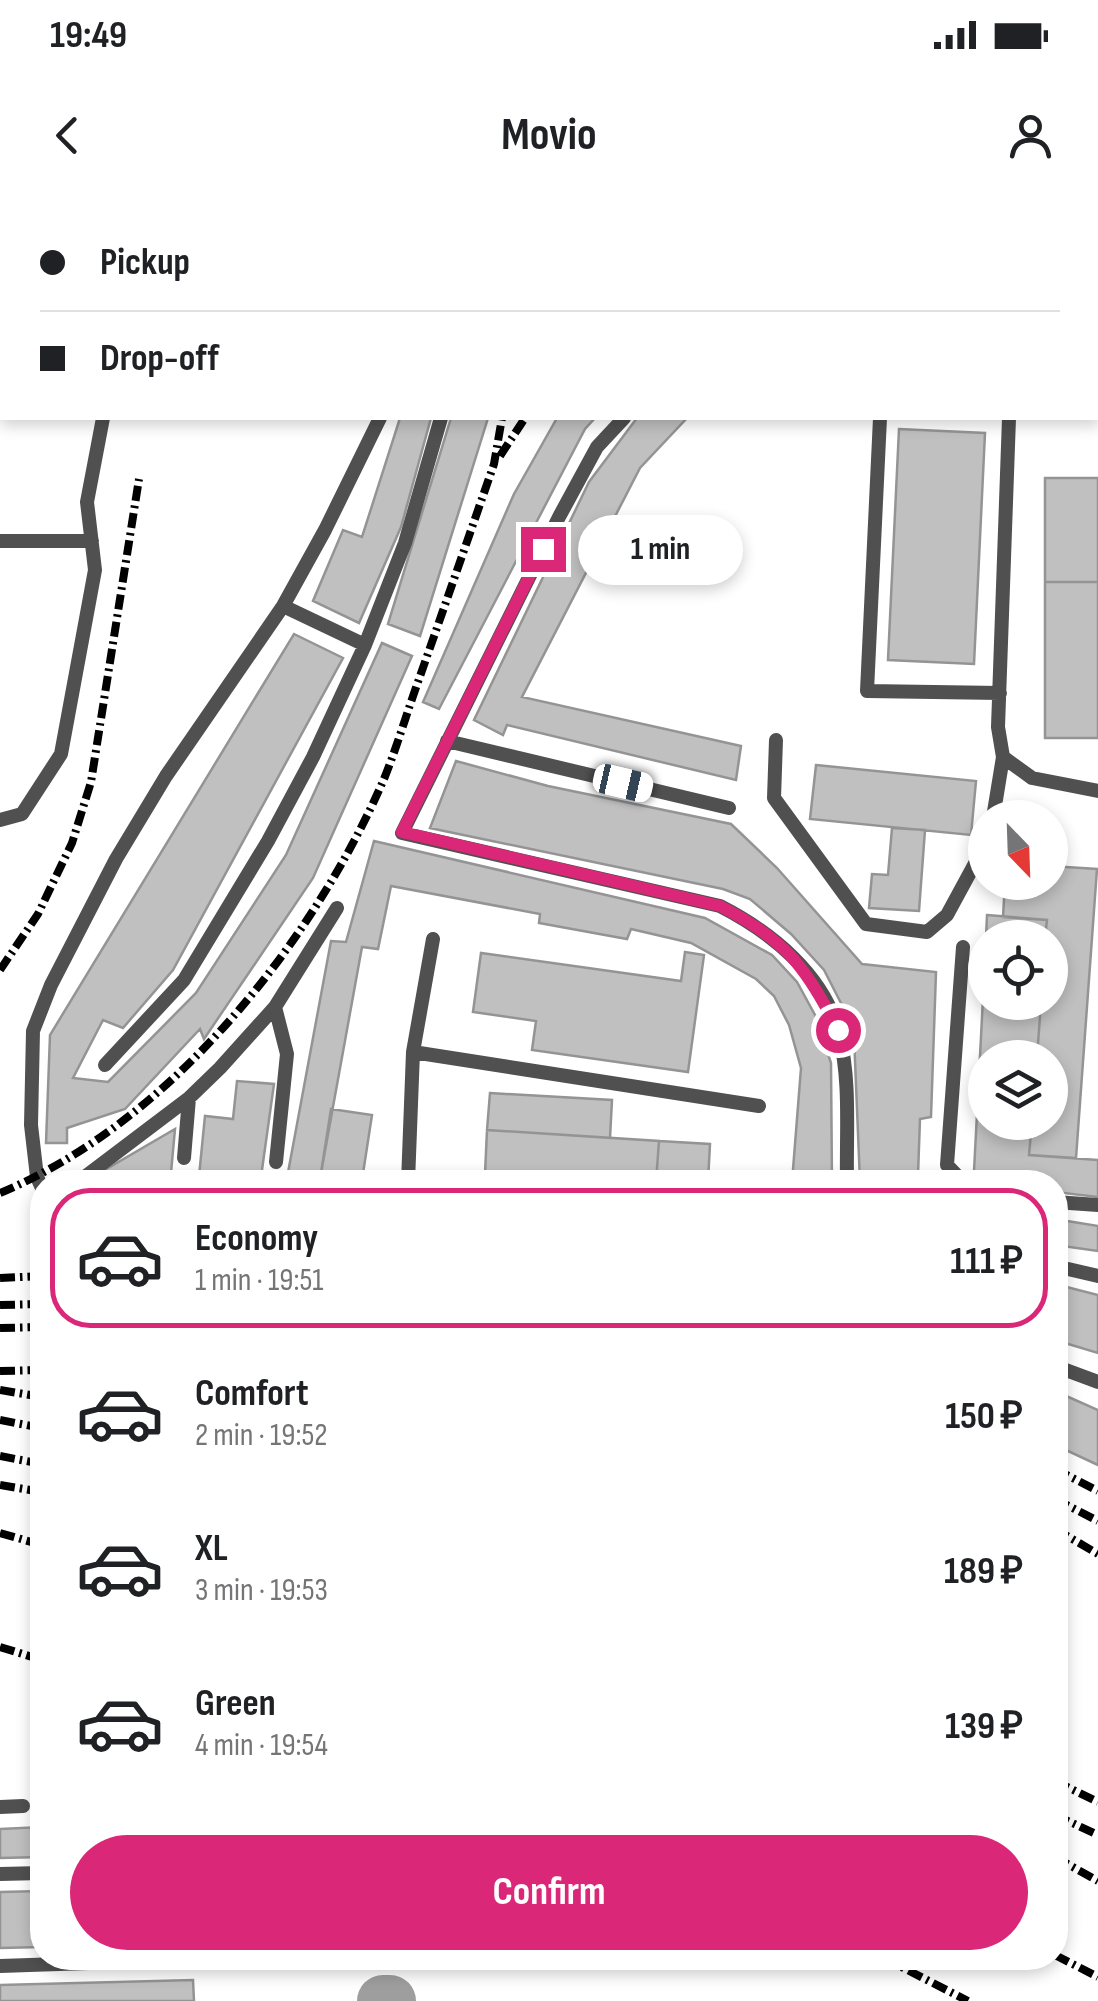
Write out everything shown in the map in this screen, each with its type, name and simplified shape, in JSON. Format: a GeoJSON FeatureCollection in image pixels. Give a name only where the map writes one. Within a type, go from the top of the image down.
{"type":"FeatureCollection","features":[{"type":"Feature","properties":{"kind":"lane"},"geometry":{"type":"LineString","coordinates":[[0,820],[22,814],[60,754],[96,570],[87,502],[103,420]]}},
{"type":"Feature","properties":{"kind":"lane"},"geometry":{"type":"LineString","coordinates":[[37,1170],[31,1125],[33,1031],[51,985],[116,859],[166,776],[283,606],[379,420]]}},
{"type":"Feature","properties":{"kind":"lane"},"geometry":{"type":"LineString","coordinates":[[105,1065],[184,980],[268,841],[365,645],[406,542],[439,420]]}},
{"type":"Feature","properties":{"kind":"lane"},"geometry":{"type":"LineString","coordinates":[[622,420],[598,447],[402,832],[720,906],[756,925],[792,954],[819,992],[838,1030],[845,1070],[847,1170]]}},
{"type":"Feature","properties":{"kind":"lane"},"geometry":{"type":"LineString","coordinates":[[880,420],[867,691],[1000,694]]}},
{"type":"Feature","properties":{"kind":"lane"},"geometry":{"type":"LineString","coordinates":[[996,800],[1004,757],[998,727],[1009,420]]}},
{"type":"Feature","properties":{"kind":"lane"},"geometry":{"type":"LineString","coordinates":[[0,542],[92,541]]}},
{"type":"Feature","properties":{"kind":"lane"},"geometry":{"type":"LineString","coordinates":[[283,606],[365,645]]}},
{"type":"Feature","properties":{"kind":"lane"},"geometry":{"type":"LineString","coordinates":[[776,740],[774,798],[866,924],[927,932],[947,915],[968,876]]}},
{"type":"Feature","properties":{"kind":"lane"},"geometry":{"type":"LineString","coordinates":[[447,741],[729,808]]}},
{"type":"Feature","properties":{"kind":"lane"},"geometry":{"type":"LineString","coordinates":[[1004,757],[1032,778],[1098,791]]}},
{"type":"Feature","properties":{"kind":"lane"},"geometry":{"type":"LineString","coordinates":[[94,1170],[189,1098],[275,1008],[337,908]]}},
{"type":"Feature","properties":{"kind":"lane"},"geometry":{"type":"LineString","coordinates":[[408,1170],[413,1052],[433,939]]}},
{"type":"Feature","properties":{"kind":"lane"},"geometry":{"type":"LineString","coordinates":[[952,1170],[948,1165],[962,947]]}},
{"type":"Feature","properties":{"kind":"lane"},"geometry":{"type":"LineString","coordinates":[[275,1008],[286,1054],[276,1162]]}},
{"type":"Feature","properties":{"kind":"lane"},"geometry":{"type":"LineString","coordinates":[[413,1052],[759,1106]]}},
{"type":"Feature","properties":{"kind":"lane"},"geometry":{"type":"LineString","coordinates":[[184,1158],[189,1098]]}},
{"type":"Feature","properties":{"kind":"lane"},"geometry":{"type":"LineString","coordinates":[[1068,1203],[1098,1205]]}},
{"type":"Feature","properties":{"kind":"lane"},"geometry":{"type":"LineString","coordinates":[[1068,1269],[1098,1276]]}},
{"type":"Feature","properties":{"kind":"lane"},"geometry":{"type":"LineString","coordinates":[[1068,1371],[1098,1382]]}},
{"type":"Feature","properties":{"kind":"lane"},"geometry":{"type":"LineString","coordinates":[[0,1808],[23,1806]]}},
{"type":"Feature","properties":{"kind":"lane"},"geometry":{"type":"LineString","coordinates":[[0,1874],[30,1873]]}},
{"type":"Feature","properties":{"kind":"lane"},"geometry":{"type":"LineString","coordinates":[[0,1966],[30,1965]]}},
{"type":"Feature","properties":{"kind":"building"},"geometry":{"type":"Polygon","coordinates":[[[399,420],[430,420],[401,527],[359,623],[313,601],[343,530],[362,537],[399,420]]]}},
{"type":"Feature","properties":{"kind":"building"},"geometry":{"type":"Polygon","coordinates":[[[450,420],[487,420],[420,636],[388,624],[450,420]]]}},
{"type":"Feature","properties":{"kind":"building"},"geometry":{"type":"Polygon","coordinates":[[[556,420],[593,420],[439,709],[423,702],[514,494],[556,420]]]}},
{"type":"Feature","properties":{"kind":"building"},"geometry":{"type":"Polygon","coordinates":[[[636,420],[685,420],[640,468],[522,697],[741,746],[736,780],[507,725],[503,735],[474,720],[589,482],[636,420]]]}},
{"type":"Feature","properties":{"kind":"building"},"geometry":{"type":"Polygon","coordinates":[[[899,429],[985,433],[974,664],[888,660],[899,429]]]}},
{"type":"Feature","properties":{"kind":"building"},"geometry":{"type":"Polygon","coordinates":[[[1045,478],[1098,478],[1098,582],[1045,582],[1045,478]]]}},
{"type":"Feature","properties":{"kind":"building"},"geometry":{"type":"Polygon","coordinates":[[[1045,582],[1098,582],[1098,738],[1045,738],[1045,582]]]}},
{"type":"Feature","properties":{"kind":"building"},"geometry":{"type":"Polygon","coordinates":[[[294,634],[343,658],[173,970],[123,1028],[103,1020],[73,1078],[108,1082],[196,993],[286,855],[382,643],[412,656],[313,878],[204,1039],[200,1029],[125,1109],[67,1128],[67,1143],[46,1143],[50,1035],[294,634]]]}},
{"type":"Feature","properties":{"kind":"building"},"geometry":{"type":"Polygon","coordinates":[[[456,761],[548,786],[731,824],[777,868],[862,964],[936,972],[931,1117],[920,1119],[918,1170],[860,1170],[854,1036],[844,1009],[824,970],[791,934],[750,899],[723,889],[430,828],[456,761]]]}},
{"type":"Feature","properties":{"kind":"building"},"geometry":{"type":"Polygon","coordinates":[[[816,765],[976,781],[974,800],[968,800],[968,835],[810,819],[816,765]]]}},
{"type":"Feature","properties":{"kind":"building"},"geometry":{"type":"Polygon","coordinates":[[[892,828],[925,830],[919,911],[869,908],[872,874],[888,875],[892,828]]]}},
{"type":"Feature","properties":{"kind":"building"},"geometry":{"type":"Polygon","coordinates":[[[374,841],[705,918],[772,955],[797,982],[815,1015],[831,1063],[832,1170],[793,1170],[801,1068],[789,1025],[774,996],[756,979],[691,943],[631,929],[627,939],[539,923],[540,914],[391,886],[378,949],[362,947],[322,1170],[288,1170],[331,941],[346,942],[374,841]]]}},
{"type":"Feature","properties":{"kind":"building"},"geometry":{"type":"Polygon","coordinates":[[[1068,867],[1097,869],[1076,1158],[1029,1155],[1030,1140],[1068,1140],[1068,1040],[1038,1040],[1040,1020],[1068,1020],[1068,920],[1003,917],[1004,900],[1068,900],[1068,867]]]}},
{"type":"Feature","properties":{"kind":"building"},"geometry":{"type":"Polygon","coordinates":[[[987,915],[1047,920],[987,920],[987,915]]]}},
{"type":"Feature","properties":{"kind":"building"},"geometry":{"type":"Polygon","coordinates":[[[685,952],[704,955],[688,1072],[532,1050],[536,1021],[473,1012],[481,953],[681,981],[685,952]]]}},
{"type":"Feature","properties":{"kind":"building"},"geometry":{"type":"Polygon","coordinates":[[[982,1020],[1040,1020],[1038,1040],[981,1040],[982,1020]]]}},
{"type":"Feature","properties":{"kind":"building"},"geometry":{"type":"Polygon","coordinates":[[[237,1081],[274,1084],[262,1170],[200,1170],[205,1116],[233,1119],[237,1081]]]}},
{"type":"Feature","properties":{"kind":"building"},"geometry":{"type":"Polygon","coordinates":[[[490,1093],[612,1100],[610,1138],[487,1130],[490,1093]]]}},
{"type":"Feature","properties":{"kind":"building"},"geometry":{"type":"Polygon","coordinates":[[[331,1109],[372,1115],[364,1170],[321,1170],[331,1109]]]}},
{"type":"Feature","properties":{"kind":"building"},"geometry":{"type":"Polygon","coordinates":[[[175,1129],[171,1170],[105,1170],[175,1129]]]}},
{"type":"Feature","properties":{"kind":"building"},"geometry":{"type":"Polygon","coordinates":[[[487,1130],[659,1141],[657,1170],[485,1170],[487,1130]]]}},
{"type":"Feature","properties":{"kind":"building"},"geometry":{"type":"Polygon","coordinates":[[[976,1140],[1030,1140],[1029,1155],[1098,1160],[1098,1197],[1068,1194],[1068,1170],[974,1170],[976,1140]]]}},
{"type":"Feature","properties":{"kind":"building"},"geometry":{"type":"Polygon","coordinates":[[[659,1141],[710,1144],[709,1170],[657,1170],[659,1141]]]}},
{"type":"Feature","properties":{"kind":"building"},"geometry":{"type":"Polygon","coordinates":[[[1068,1221],[1098,1226],[1098,1251],[1068,1247],[1068,1221]]]}},
{"type":"Feature","properties":{"kind":"building"},"geometry":{"type":"Polygon","coordinates":[[[1068,1287],[1098,1295],[1098,1353],[1068,1344],[1068,1287]]]}},
{"type":"Feature","properties":{"kind":"building"},"geometry":{"type":"Polygon","coordinates":[[[1068,1397],[1098,1410],[1098,1465],[1068,1451],[1068,1397]]]}},
{"type":"Feature","properties":{"kind":"building"},"geometry":{"type":"Polygon","coordinates":[[[30,1828],[30,1857],[0,1858],[0,1829],[30,1828]]]}},
{"type":"Feature","properties":{"kind":"building"},"geometry":{"type":"Polygon","coordinates":[[[30,1891],[30,1947],[0,1948],[0,1892],[30,1891]]]}},
{"type":"Feature","properties":{"kind":"building"},"geometry":{"type":"Polygon","coordinates":[[[193,1980],[194,2001],[0,2001],[0,1985],[193,1980]]]}},
{"type":"Feature","properties":{"kind":"waterway"},"geometry":{"type":"LineString","coordinates":[[383,2001],[390,2001]]}},
{"type":"Feature","properties":{"kind":"railway"},"geometry":{"type":"LineString","coordinates":[[46,1170],[121,1122],[177,1075],[228,1022],[317,904],[354,842],[389,767],[494,464],[502,420]]}},
{"type":"Feature","properties":{"kind":"railway"},"geometry":{"type":"LineString","coordinates":[[500,456],[524,420]]}},
{"type":"Feature","properties":{"kind":"railway"},"geometry":{"type":"LineString","coordinates":[[0,970],[38,914],[72,843],[91,782],[139,479]]}},
{"type":"Feature","properties":{"kind":"railway"},"geometry":{"type":"LineString","coordinates":[[0,1193],[30,1178]]}},
{"type":"Feature","properties":{"kind":"railway"},"geometry":{"type":"LineString","coordinates":[[0,1278],[30,1277]]}},
{"type":"Feature","properties":{"kind":"railway"},"geometry":{"type":"LineString","coordinates":[[0,1305],[30,1304]]}},
{"type":"Feature","properties":{"kind":"railway"},"geometry":{"type":"LineString","coordinates":[[0,1328],[30,1327]]}},
{"type":"Feature","properties":{"kind":"railway"},"geometry":{"type":"LineString","coordinates":[[0,1371],[30,1370]]}},
{"type":"Feature","properties":{"kind":"railway"},"geometry":{"type":"LineString","coordinates":[[0,1390],[30,1395]]}},
{"type":"Feature","properties":{"kind":"railway"},"geometry":{"type":"LineString","coordinates":[[0,1420],[30,1426]]}},
{"type":"Feature","properties":{"kind":"railway"},"geometry":{"type":"LineString","coordinates":[[0,1456],[30,1462]]}},
{"type":"Feature","properties":{"kind":"railway"},"geometry":{"type":"LineString","coordinates":[[1068,1476],[1098,1491]]}},
{"type":"Feature","properties":{"kind":"railway"},"geometry":{"type":"LineString","coordinates":[[0,1485],[30,1490]]}},
{"type":"Feature","properties":{"kind":"railway"},"geometry":{"type":"LineString","coordinates":[[1068,1506],[1098,1521]]}},
{"type":"Feature","properties":{"kind":"railway"},"geometry":{"type":"LineString","coordinates":[[0,1533],[30,1542]]}},
{"type":"Feature","properties":{"kind":"railway"},"geometry":{"type":"LineString","coordinates":[[1068,1537],[1098,1554]]}},
{"type":"Feature","properties":{"kind":"railway"},"geometry":{"type":"LineString","coordinates":[[0,1647],[30,1656]]}},
{"type":"Feature","properties":{"kind":"railway"},"geometry":{"type":"LineString","coordinates":[[1068,1787],[1098,1802]]}},
{"type":"Feature","properties":{"kind":"railway"},"geometry":{"type":"LineString","coordinates":[[1068,1821],[1098,1835]]}},
{"type":"Feature","properties":{"kind":"railway"},"geometry":{"type":"LineString","coordinates":[[1068,1864],[1098,1881]]}},
{"type":"Feature","properties":{"kind":"railway"},"geometry":{"type":"LineString","coordinates":[[1068,1962],[1098,1977]]}},
{"type":"Feature","properties":{"kind":"railway"},"geometry":{"type":"LineString","coordinates":[[907,1970],[968,2001]]}},
{"type":"Feature","properties":{"kind":"route"},"geometry":{"type":"LineString","coordinates":[[543,549],[402,832],[720,906],[756,925],[792,954],[819,992],[838,1030]]}}]}
